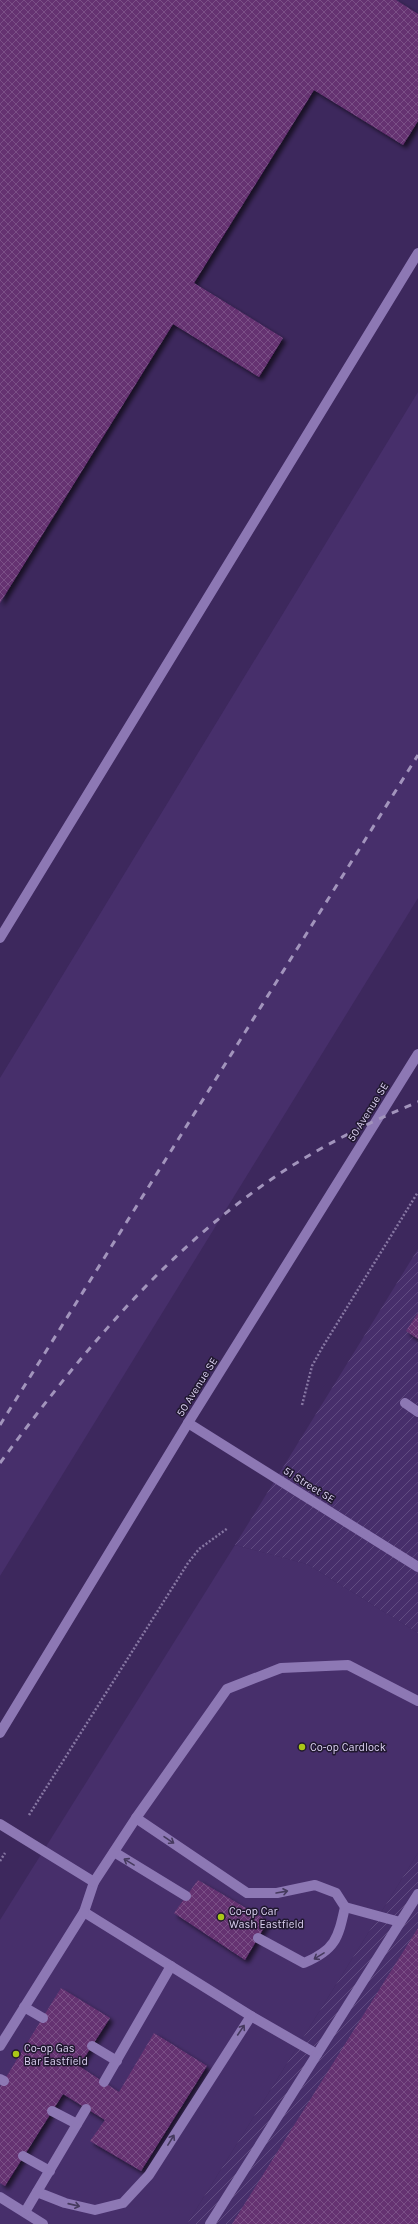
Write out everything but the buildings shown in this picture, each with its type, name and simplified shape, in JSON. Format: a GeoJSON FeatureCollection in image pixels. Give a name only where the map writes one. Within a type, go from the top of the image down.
{"type":"FeatureCollection","features":[{"type":"Feature","properties":{"kind":"street"},"geometry":{"type":"LineString","coordinates":[[0,938],[418,254]]}},
{"type":"Feature","properties":{"kind":"street","name":"50 Avenue SE"},"geometry":{"type":"LineString","coordinates":[[0,1733],[188,1424],[418,1054]]}},
{"type":"Feature","properties":{"kind":"street"},"geometry":{"type":"LineString","coordinates":[[405,1403],[418,1412]]}},
{"type":"Feature","properties":{"kind":"street","name":"51 Street SE"},"geometry":{"type":"LineString","coordinates":[[188,1424],[418,1567]]}},
{"type":"Feature","properties":{"kind":"street"},"geometry":{"type":"LineString","coordinates":[[0,2046],[84,1912],[94,1882],[136,1818],[227,1689],[281,1668],[348,1666],[418,1701]]}},
{"type":"Feature","properties":{"kind":"street"},"geometry":{"type":"LineString","coordinates":[[136,1818],[247,1893],[277,1893],[315,1885],[336,1893],[345,1907],[400,1922]]}},
{"type":"Feature","properties":{"kind":"street"},"geometry":{"type":"LineString","coordinates":[[0,1824],[94,1882]]}},
{"type":"Feature","properties":{"kind":"street"},"geometry":{"type":"LineString","coordinates":[[114,1852],[186,1896]]}},
{"type":"Feature","properties":{"kind":"street"},"geometry":{"type":"LineString","coordinates":[[210,2224],[418,1894]]}},
{"type":"Feature","properties":{"kind":"street"},"geometry":{"type":"LineString","coordinates":[[258,1938],[304,1963],[323,1955],[339,1934],[345,1907]]}},
{"type":"Feature","properties":{"kind":"street"},"geometry":{"type":"LineString","coordinates":[[84,1912],[251,2016],[317,2054]]}},
{"type":"Feature","properties":{"kind":"street"},"geometry":{"type":"LineString","coordinates":[[104,2082],[171,1966]]}},
{"type":"Feature","properties":{"kind":"street"},"geometry":{"type":"LineString","coordinates":[[24,2007],[43,2018]]}},
{"type":"Feature","properties":{"kind":"street"},"geometry":{"type":"LineString","coordinates":[[37,2192],[66,2203],[95,2210],[123,2203],[149,2175],[251,2016]]}},
{"type":"Feature","properties":{"kind":"street"},"geometry":{"type":"LineString","coordinates":[[92,2046],[117,2061]]}},
{"type":"Feature","properties":{"kind":"street"},"geometry":{"type":"LineString","coordinates":[[25,2212],[86,2109]]}},
{"type":"Feature","properties":{"kind":"street"},"geometry":{"type":"LineString","coordinates":[[52,2111],[77,2124]]}},
{"type":"Feature","properties":{"kind":"street"},"geometry":{"type":"LineString","coordinates":[[24,2156],[50,2171]]}},
{"type":"Feature","properties":{"kind":"street"},"geometry":{"type":"LineString","coordinates":[[0,2197],[43,2224]]}},
{"type":"Feature","properties":{"kind":"path"},"geometry":{"type":"LineString","coordinates":[[302,1405],[312,1366],[418,1192]]}},
{"type":"Feature","properties":{"kind":"path"},"geometry":{"type":"LineString","coordinates":[[0,1861],[188,1563],[199,1549],[228,1528]]}},
{"type":"Feature","properties":{"kind":"shaded area"},"geometry":{"type":"Polygon","coordinates":[[[418,392],[418,898],[0,1576],[0,1078],[418,392]]]}},
{"type":"Feature","properties":{"kind":"shaded area"},"geometry":{"type":"Polygon","coordinates":[[[418,1249],[418,1633],[307,1564],[235,1545],[418,1249]]]}},
{"type":"Feature","properties":{"kind":"shaded area"},"geometry":{"type":"Polygon","coordinates":[[[235,1545],[307,1564],[418,1633],[418,1853],[187,2224],[0,2224],[0,1920],[235,1545]]]}},
{"type":"Feature","properties":{"kind":"shaded area"},"geometry":{"type":"Polygon","coordinates":[[[418,1853],[418,2224],[187,2224],[418,1853]]]}},
{"type":"Feature","properties":{"kind":"railway"},"geometry":{"type":"LineString","coordinates":[[0,1425],[418,755]]}},
{"type":"Feature","properties":{"kind":"railway"},"geometry":{"type":"LineString","coordinates":[[0,1463],[54,1392],[113,1322],[176,1257],[209,1227],[264,1184],[306,1157],[372,1122],[418,1102]]}},
{"type":"Feature","properties":{"kind":"place","name":"Co-op Cardlock"},"geometry":{"type":"Point","coordinates":[302,1747]}},
{"type":"Feature","properties":{"kind":"place","name":"Co-op Car Wash Eastfield"},"geometry":{"type":"Point","coordinates":[221,1917]}},
{"type":"Feature","properties":{"kind":"place","name":"Co-op Gas Bar Eastfield"},"geometry":{"type":"Point","coordinates":[16,2054]}}]}
